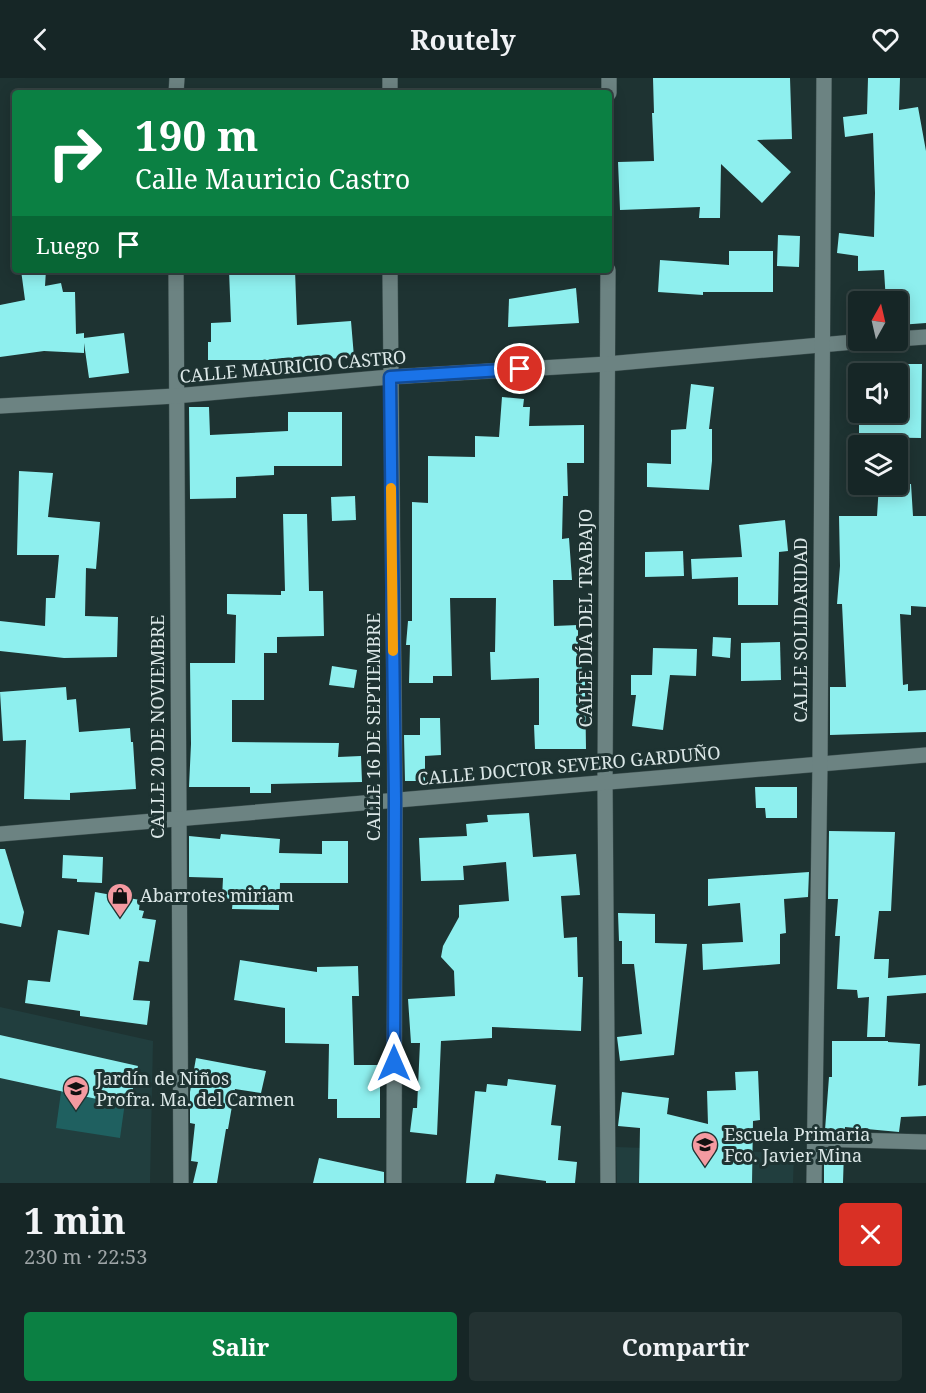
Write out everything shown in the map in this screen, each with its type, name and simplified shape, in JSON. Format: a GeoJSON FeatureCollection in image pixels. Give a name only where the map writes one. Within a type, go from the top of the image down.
{"type":"FeatureCollection","features":[{"type":"Feature","properties":{"kind":"street","name":"CALLE SOLIDARIDAD"},"geometry":{"type":"LineString","coordinates":[[814,1183],[820,764],[824,78]]}},
{"type":"Feature","properties":{"kind":"street","name":"CALLE 20 DE NOVIEMBRE"},"geometry":{"type":"LineString","coordinates":[[176,273],[181,1183]]}},
{"type":"Feature","properties":{"kind":"street","name":"CALLE 16 DE SEPTIEMBRE"},"geometry":{"type":"LineString","coordinates":[[390,273],[395,800],[394,1183]]}},
{"type":"Feature","properties":{"kind":"street","name":"CALLE DÍA DEL TRABAJO"},"geometry":{"type":"LineString","coordinates":[[608,273],[605,782],[608,1183]]}},
{"type":"Feature","properties":{"kind":"street"},"geometry":{"type":"LineString","coordinates":[[908,338],[926,336]]}},
{"type":"Feature","properties":{"kind":"street","name":"CALLE MAURICIO CASTRO"},"geometry":{"type":"LineString","coordinates":[[0,405],[175,396],[390,377],[607,364],[848,343]]}},
{"type":"Feature","properties":{"kind":"street","name":"CALLE DOCTOR SEVERO GARDUÑO"},"geometry":{"type":"LineString","coordinates":[[0,834],[926,755]]}},
{"type":"Feature","properties":{"kind":"street"},"geometry":{"type":"LineString","coordinates":[[814,1139],[926,1142]]}},
{"type":"Feature","properties":{"kind":"shaded area","name":"Jardín de Niños Profra. Ma. del Carmen"},"geometry":{"type":"Polygon","coordinates":[[[0,1007],[153,1041],[150,1183],[0,1183],[0,1007]]]}},
{"type":"Feature","properties":{"kind":"shaded area"},"geometry":{"type":"Polygon","coordinates":[[[62,1085],[126,1095],[120,1138],[56,1128],[62,1085]]]}},
{"type":"Feature","properties":{"kind":"shaded area","name":"Escuela Primaria Fco. Javier Mina"},"geometry":{"type":"Polygon","coordinates":[[[616,1147],[794,1153],[793,1183],[617,1183],[616,1147]]]}},
{"type":"Feature","properties":{"kind":"building"},"geometry":{"type":"Polygon","coordinates":[[[653,78],[790,78],[792,139],[757,140],[791,172],[762,203],[721,164],[720,218],[699,218],[700,207],[620,210],[618,162],[654,161],[653,78]]]}},
{"type":"Feature","properties":{"kind":"building"},"geometry":{"type":"Polygon","coordinates":[[[868,78],[900,78],[899,110],[918,107],[926,151],[926,323],[908,324],[908,291],[885,291],[884,270],[858,271],[858,256],[837,253],[839,233],[874,237],[873,133],[845,137],[843,117],[867,114],[868,78]]]}},
{"type":"Feature","properties":{"kind":"building"},"geometry":{"type":"Polygon","coordinates":[[[778,235],[800,236],[799,267],[777,266],[778,235]]]}},
{"type":"Feature","properties":{"kind":"building"},"geometry":{"type":"Polygon","coordinates":[[[729,251],[773,251],[773,292],[703,292],[703,295],[658,292],[660,260],[729,265],[729,251]]]}},
{"type":"Feature","properties":{"kind":"building"},"geometry":{"type":"Polygon","coordinates":[[[21,273],[46,273],[45,286],[61,283],[63,292],[75,292],[76,334],[84,333],[84,338],[124,333],[129,373],[89,378],[84,343],[84,353],[44,351],[0,357],[0,305],[25,300],[21,273]]]}},
{"type":"Feature","properties":{"kind":"building"},"geometry":{"type":"Polygon","coordinates":[[[229,273],[295,273],[297,325],[351,321],[354,357],[290,362],[290,360],[208,360],[211,323],[231,322],[229,273]]]}},
{"type":"Feature","properties":{"kind":"building"},"geometry":{"type":"Polygon","coordinates":[[[576,288],[579,323],[508,327],[509,299],[576,288]]]}},
{"type":"Feature","properties":{"kind":"building"},"geometry":{"type":"Polygon","coordinates":[[[908,364],[922,364],[921,438],[908,438],[908,435],[859,435],[859,423],[908,423],[908,364]]]}},
{"type":"Feature","properties":{"kind":"building"},"geometry":{"type":"Polygon","coordinates":[[[691,384],[714,387],[709,429],[712,429],[712,461],[709,490],[647,487],[647,463],[671,464],[671,430],[686,429],[691,384]]]}},
{"type":"Feature","properties":{"kind":"building"},"geometry":{"type":"Polygon","coordinates":[[[502,397],[524,399],[523,407],[530,407],[529,426],[584,425],[584,463],[567,463],[568,496],[563,496],[562,539],[569,538],[572,580],[553,580],[554,626],[578,625],[578,650],[581,650],[582,680],[585,680],[586,749],[535,749],[534,725],[539,725],[539,678],[491,680],[490,652],[495,652],[496,598],[450,598],[452,676],[433,676],[433,683],[409,683],[410,645],[406,645],[408,621],[412,621],[412,502],[428,503],[428,456],[475,457],[475,436],[499,437],[502,397]]]}},
{"type":"Feature","properties":{"kind":"building"},"geometry":{"type":"Polygon","coordinates":[[[189,407],[209,407],[210,435],[288,431],[288,412],[342,412],[342,466],[274,466],[274,475],[236,477],[236,498],[190,499],[189,407]]]}},
{"type":"Feature","properties":{"kind":"building"},"geometry":{"type":"Polygon","coordinates":[[[19,471],[53,473],[48,517],[100,522],[96,569],[86,568],[85,616],[118,617],[117,657],[64,658],[0,651],[0,621],[45,626],[46,598],[55,598],[59,555],[17,555],[19,471]]]}},
{"type":"Feature","properties":{"kind":"building"},"geometry":{"type":"Polygon","coordinates":[[[908,484],[911,484],[913,516],[926,516],[926,607],[911,606],[911,615],[900,614],[903,685],[908,684],[908,691],[926,690],[926,732],[830,735],[830,687],[846,687],[842,604],[837,604],[840,566],[839,516],[877,516],[878,495],[908,495],[908,484]]]}},
{"type":"Feature","properties":{"kind":"building"},"geometry":{"type":"Polygon","coordinates":[[[355,496],[356,520],[332,521],[331,497],[355,496]]]}},
{"type":"Feature","properties":{"kind":"building"},"geometry":{"type":"Polygon","coordinates":[[[283,514],[307,514],[309,591],[323,591],[324,636],[277,637],[277,653],[264,653],[264,700],[232,700],[232,742],[339,743],[338,757],[361,756],[362,782],[271,784],[271,793],[250,793],[250,787],[189,787],[190,663],[235,663],[236,615],[227,614],[227,594],[281,595],[281,591],[285,591],[283,514]]]}},
{"type":"Feature","properties":{"kind":"building"},"geometry":{"type":"Polygon","coordinates":[[[785,520],[788,551],[779,552],[778,605],[738,605],[738,577],[692,579],[691,559],[742,557],[739,525],[785,520]]]}},
{"type":"Feature","properties":{"kind":"building"},"geometry":{"type":"Polygon","coordinates":[[[683,551],[684,576],[645,577],[645,552],[683,551]]]}},
{"type":"Feature","properties":{"kind":"building"},"geometry":{"type":"Polygon","coordinates":[[[713,637],[731,638],[730,658],[712,656],[713,637]]]}},
{"type":"Feature","properties":{"kind":"building"},"geometry":{"type":"Polygon","coordinates":[[[780,642],[781,680],[741,681],[741,643],[780,642]]]}},
{"type":"Feature","properties":{"kind":"building"},"geometry":{"type":"Polygon","coordinates":[[[653,648],[697,649],[696,676],[670,675],[663,730],[632,726],[636,695],[631,695],[631,675],[652,675],[653,648]]]}},
{"type":"Feature","properties":{"kind":"building"},"geometry":{"type":"Polygon","coordinates":[[[332,666],[357,670],[354,688],[329,685],[332,666]]]}},
{"type":"Feature","properties":{"kind":"building"},"geometry":{"type":"Polygon","coordinates":[[[66,687],[67,700],[76,699],[79,732],[130,728],[136,789],[70,793],[70,800],[24,799],[26,740],[3,741],[0,692],[66,687]]]}},
{"type":"Feature","properties":{"kind":"building"},"geometry":{"type":"Polygon","coordinates":[[[420,718],[440,718],[441,755],[425,756],[425,781],[405,781],[404,735],[420,735],[420,718]]]}},
{"type":"Feature","properties":{"kind":"building"},"geometry":{"type":"Polygon","coordinates":[[[755,787],[797,787],[797,818],[766,818],[765,808],[756,808],[755,787]]]}},
{"type":"Feature","properties":{"kind":"building"},"geometry":{"type":"Polygon","coordinates":[[[529,813],[533,857],[576,854],[580,895],[561,896],[564,938],[577,937],[578,977],[583,977],[581,1031],[492,1027],[492,1038],[441,1041],[437,1135],[410,1132],[413,1108],[417,1108],[420,1043],[411,1043],[408,999],[455,996],[454,971],[441,957],[443,946],[459,917],[459,905],[509,901],[506,862],[463,866],[464,880],[421,881],[419,838],[467,836],[466,824],[488,822],[487,815],[529,813]]]}},
{"type":"Feature","properties":{"kind":"building"},"geometry":{"type":"Polygon","coordinates":[[[829,831],[895,832],[891,911],[879,911],[874,959],[889,959],[888,978],[926,975],[926,993],[887,996],[885,1037],[867,1037],[869,997],[858,998],[857,990],[837,989],[840,936],[835,936],[838,899],[828,899],[829,831]]]}},
{"type":"Feature","properties":{"kind":"building"},"geometry":{"type":"Polygon","coordinates":[[[221,834],[280,839],[279,853],[322,854],[322,841],[348,841],[348,883],[280,883],[279,910],[232,909],[233,899],[222,898],[223,878],[189,877],[189,836],[220,839],[221,834]]]}},
{"type":"Feature","properties":{"kind":"building"},"geometry":{"type":"Polygon","coordinates":[[[0,849],[5,849],[24,912],[21,927],[0,923],[0,849]]]}},
{"type":"Feature","properties":{"kind":"building"},"geometry":{"type":"Polygon","coordinates":[[[63,855],[103,857],[102,883],[77,882],[77,879],[62,878],[63,855]]]}},
{"type":"Feature","properties":{"kind":"building"},"geometry":{"type":"Polygon","coordinates":[[[809,872],[808,897],[784,899],[786,933],[780,934],[780,964],[703,970],[702,944],[743,942],[740,903],[708,906],[708,879],[809,872]]]}},
{"type":"Feature","properties":{"kind":"building"},"geometry":{"type":"Polygon","coordinates":[[[95,892],[140,900],[139,910],[144,911],[142,918],[156,920],[149,962],[139,961],[133,1000],[150,1001],[147,1025],[80,1016],[80,1011],[25,1003],[28,980],[50,982],[58,930],[89,935],[95,892]]]}},
{"type":"Feature","properties":{"kind":"building"},"geometry":{"type":"Polygon","coordinates":[[[618,913],[655,914],[655,943],[687,944],[674,1055],[620,1061],[617,1037],[642,1034],[634,964],[622,964],[618,913]]]}},
{"type":"Feature","properties":{"kind":"building"},"geometry":{"type":"Polygon","coordinates":[[[240,960],[317,972],[317,967],[358,966],[359,996],[352,996],[354,1065],[380,1065],[380,1118],[337,1118],[337,1099],[328,1099],[329,1044],[285,1043],[285,1008],[234,1000],[240,960]]]}},
{"type":"Feature","properties":{"kind":"building"},"geometry":{"type":"Polygon","coordinates":[[[0,1035],[138,1066],[129,1106],[0,1078],[0,1035]]]}},
{"type":"Feature","properties":{"kind":"building"},"geometry":{"type":"Polygon","coordinates":[[[832,1041],[888,1041],[920,1044],[918,1086],[926,1085],[926,1116],[901,1117],[899,1132],[845,1127],[845,1130],[825,1130],[829,1077],[832,1077],[832,1041]]]}},
{"type":"Feature","properties":{"kind":"building"},"geometry":{"type":"Polygon","coordinates":[[[196,1058],[266,1071],[261,1093],[235,1089],[217,1183],[193,1183],[198,1162],[191,1161],[195,1124],[190,1123],[190,1092],[196,1058]]]}},
{"type":"Feature","properties":{"kind":"building"},"geometry":{"type":"Polygon","coordinates":[[[758,1071],[760,1120],[753,1121],[752,1183],[639,1183],[640,1128],[618,1126],[622,1092],[669,1098],[667,1114],[708,1124],[707,1091],[736,1090],[735,1072],[758,1071]]]}},
{"type":"Feature","properties":{"kind":"building"},"geometry":{"type":"Polygon","coordinates":[[[508,1079],[556,1085],[551,1125],[561,1126],[558,1160],[577,1162],[575,1183],[546,1183],[546,1181],[496,1174],[494,1183],[466,1183],[475,1091],[486,1092],[487,1084],[507,1086],[508,1079]]]}},
{"type":"Feature","properties":{"kind":"building"},"geometry":{"type":"Polygon","coordinates":[[[824,1149],[844,1150],[843,1183],[824,1183],[824,1149]]]}},
{"type":"Feature","properties":{"kind":"building"},"geometry":{"type":"Polygon","coordinates":[[[319,1158],[384,1172],[384,1183],[313,1183],[319,1158]]]}},
{"type":"Feature","properties":{"kind":"slow traffic"},"geometry":{"type":"LineString","coordinates":[[391,488],[393,651]]}},
{"type":"Feature","properties":{"kind":"place","name":"Abarrotes miriam"},"geometry":{"type":"Point","coordinates":[120,919]}},
{"type":"Feature","properties":{"kind":"place","name":"Jardín de Niños Profra. Ma. del Carmen"},"geometry":{"type":"Point","coordinates":[76,1112]}},
{"type":"Feature","properties":{"kind":"place","name":"Escuela Primaria Fco. Javier Mina"},"geometry":{"type":"Point","coordinates":[705,1168]}},
{"type":"Feature","properties":{"kind":"route"},"geometry":{"type":"LineString","coordinates":[[394,1063],[395,800],[390,377],[520,369]]}}]}
